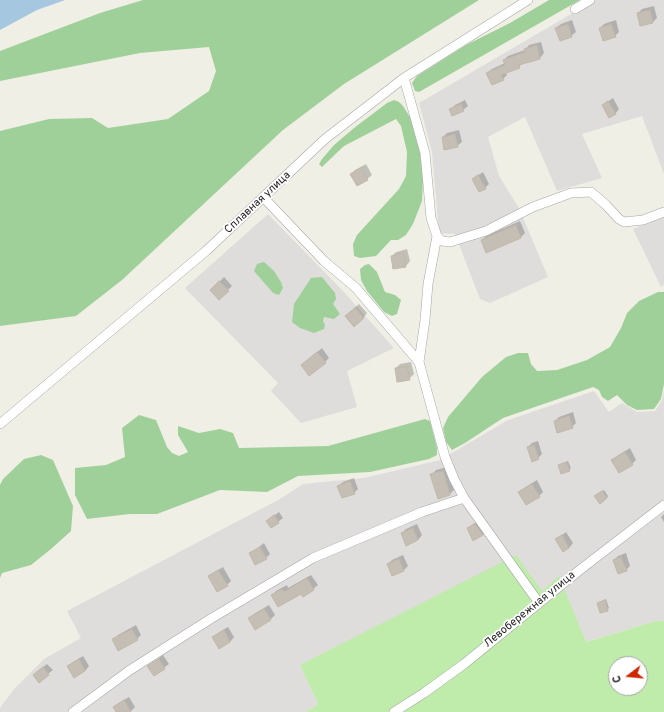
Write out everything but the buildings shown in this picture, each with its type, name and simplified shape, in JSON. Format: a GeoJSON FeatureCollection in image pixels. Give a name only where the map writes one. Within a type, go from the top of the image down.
{"type":"FeatureCollection","features":[{"type":"Feature","properties":{"kind":"street","name":"Сплавная улица"},"geometry":{"type":"LineString","coordinates":[[0,424],[206,251],[325,139],[404,78],[528,0]]}},
{"type":"Feature","properties":{"kind":"street"},"geometry":{"type":"LineString","coordinates":[[575,9],[590,0]]}},
{"type":"Feature","properties":{"kind":"street"},"geometry":{"type":"LineString","coordinates":[[404,78],[425,153],[431,218],[437,236],[442,241],[450,242],[486,230],[553,199],[585,192],[591,192],[614,215],[624,222],[644,220],[664,212]]}},
{"type":"Feature","properties":{"kind":"street"},"geometry":{"type":"LineString","coordinates":[[264,198],[324,261],[356,288],[419,362],[445,457],[454,479],[464,498],[539,603]]}},
{"type":"Feature","properties":{"kind":"street"},"geometry":{"type":"LineString","coordinates":[[419,362],[428,284],[437,236]]}},
{"type":"Feature","properties":{"kind":"street"},"geometry":{"type":"LineString","coordinates":[[73,712],[130,670],[212,618],[313,558],[422,512],[464,498]]}},
{"type":"Feature","properties":{"kind":"street","name":"Левобережная улица"},"geometry":{"type":"LineString","coordinates":[[394,712],[424,693],[464,664],[625,534],[664,505]]}},
{"type":"Feature","properties":{"kind":"shaded area"},"geometry":{"type":"Polygon","coordinates":[[[595,0],[664,0],[664,174],[642,116],[582,134],[602,178],[557,191],[525,117],[488,137],[499,176],[519,208],[548,277],[490,303],[480,299],[455,234],[439,233],[432,152],[419,103],[595,0]]]}},
{"type":"Feature","properties":{"kind":"shaded area"},"geometry":{"type":"Polygon","coordinates":[[[268,214],[342,290],[394,348],[347,371],[357,407],[301,423],[271,391],[278,383],[185,288],[268,214]]]}},
{"type":"Feature","properties":{"kind":"shaded area"},"geometry":{"type":"Polygon","coordinates":[[[664,216],[664,285],[661,287],[633,229],[664,216]]]}},
{"type":"Feature","properties":{"kind":"shaded area"},"geometry":{"type":"Polygon","coordinates":[[[594,391],[609,412],[622,403],[637,412],[655,411],[662,400],[664,391],[664,621],[656,621],[585,642],[559,577],[542,591],[300,665],[318,704],[306,712],[0,712],[0,708],[14,689],[44,659],[81,638],[67,611],[278,500],[303,484],[364,478],[440,460],[508,420],[594,391]]]}},
{"type":"Feature","properties":{"kind":"green space"},"geometry":{"type":"Polygon","coordinates":[[[143,0],[479,0],[344,84],[283,130],[122,280],[76,316],[0,326],[0,131],[49,119],[92,118],[108,128],[168,119],[209,91],[216,71],[209,47],[140,53],[0,81],[0,51],[100,13],[143,0]]]}},
{"type":"Feature","properties":{"kind":"green space"},"geometry":{"type":"Polygon","coordinates":[[[549,0],[580,0],[419,92],[415,91],[412,83],[417,76],[466,45],[510,23],[549,0]]]}},
{"type":"Feature","properties":{"kind":"green space"},"geometry":{"type":"Polygon","coordinates":[[[394,100],[403,106],[410,117],[415,132],[420,152],[423,180],[422,201],[413,224],[406,235],[398,240],[391,240],[376,256],[360,258],[354,256],[353,244],[357,235],[399,189],[406,176],[407,152],[401,126],[396,119],[344,146],[322,167],[319,164],[334,145],[387,103],[394,100]]]}},
{"type":"Feature","properties":{"kind":"green space"},"geometry":{"type":"Polygon","coordinates":[[[264,262],[274,271],[281,282],[283,288],[279,295],[273,293],[254,271],[257,264],[264,262]]]}},
{"type":"Feature","properties":{"kind":"green space"},"geometry":{"type":"Polygon","coordinates":[[[369,264],[377,272],[385,292],[395,295],[401,300],[397,314],[392,316],[384,312],[367,291],[361,280],[360,269],[369,264]]]}},
{"type":"Feature","properties":{"kind":"green space"},"geometry":{"type":"Polygon","coordinates":[[[322,277],[335,293],[336,299],[333,304],[340,314],[334,319],[324,317],[324,329],[314,333],[300,328],[292,322],[294,304],[311,278],[322,277]]]}},
{"type":"Feature","properties":{"kind":"green space"},"geometry":{"type":"Polygon","coordinates":[[[658,292],[664,292],[664,384],[661,399],[654,409],[637,410],[627,405],[617,395],[608,401],[602,397],[599,390],[593,387],[503,418],[452,450],[446,442],[443,428],[448,417],[482,377],[506,357],[518,353],[528,353],[531,364],[537,371],[557,370],[587,360],[610,347],[621,328],[627,313],[639,301],[658,292]]]}},
{"type":"Feature","properties":{"kind":"green space"},"geometry":{"type":"Polygon","coordinates":[[[139,415],[156,420],[167,447],[172,453],[179,456],[188,452],[178,435],[178,426],[199,433],[220,429],[233,433],[239,448],[328,446],[425,419],[430,421],[437,448],[437,455],[429,459],[370,472],[298,476],[267,492],[220,490],[157,514],[130,514],[87,519],[75,495],[75,468],[106,465],[125,457],[122,428],[139,415]]]}},
{"type":"Feature","properties":{"kind":"green space"},"geometry":{"type":"Polygon","coordinates":[[[41,455],[53,460],[73,506],[71,531],[31,565],[2,573],[0,578],[0,485],[3,479],[24,459],[41,455]]]}},
{"type":"Feature","properties":{"kind":"green space"},"geometry":{"type":"Polygon","coordinates":[[[516,555],[542,591],[559,576],[586,642],[656,621],[664,621],[664,712],[306,712],[318,704],[300,665],[516,555]]]}},
{"type":"Feature","properties":{"kind":"water"},"geometry":{"type":"Polygon","coordinates":[[[0,0],[65,0],[37,10],[0,30],[0,0]]]}}]}
